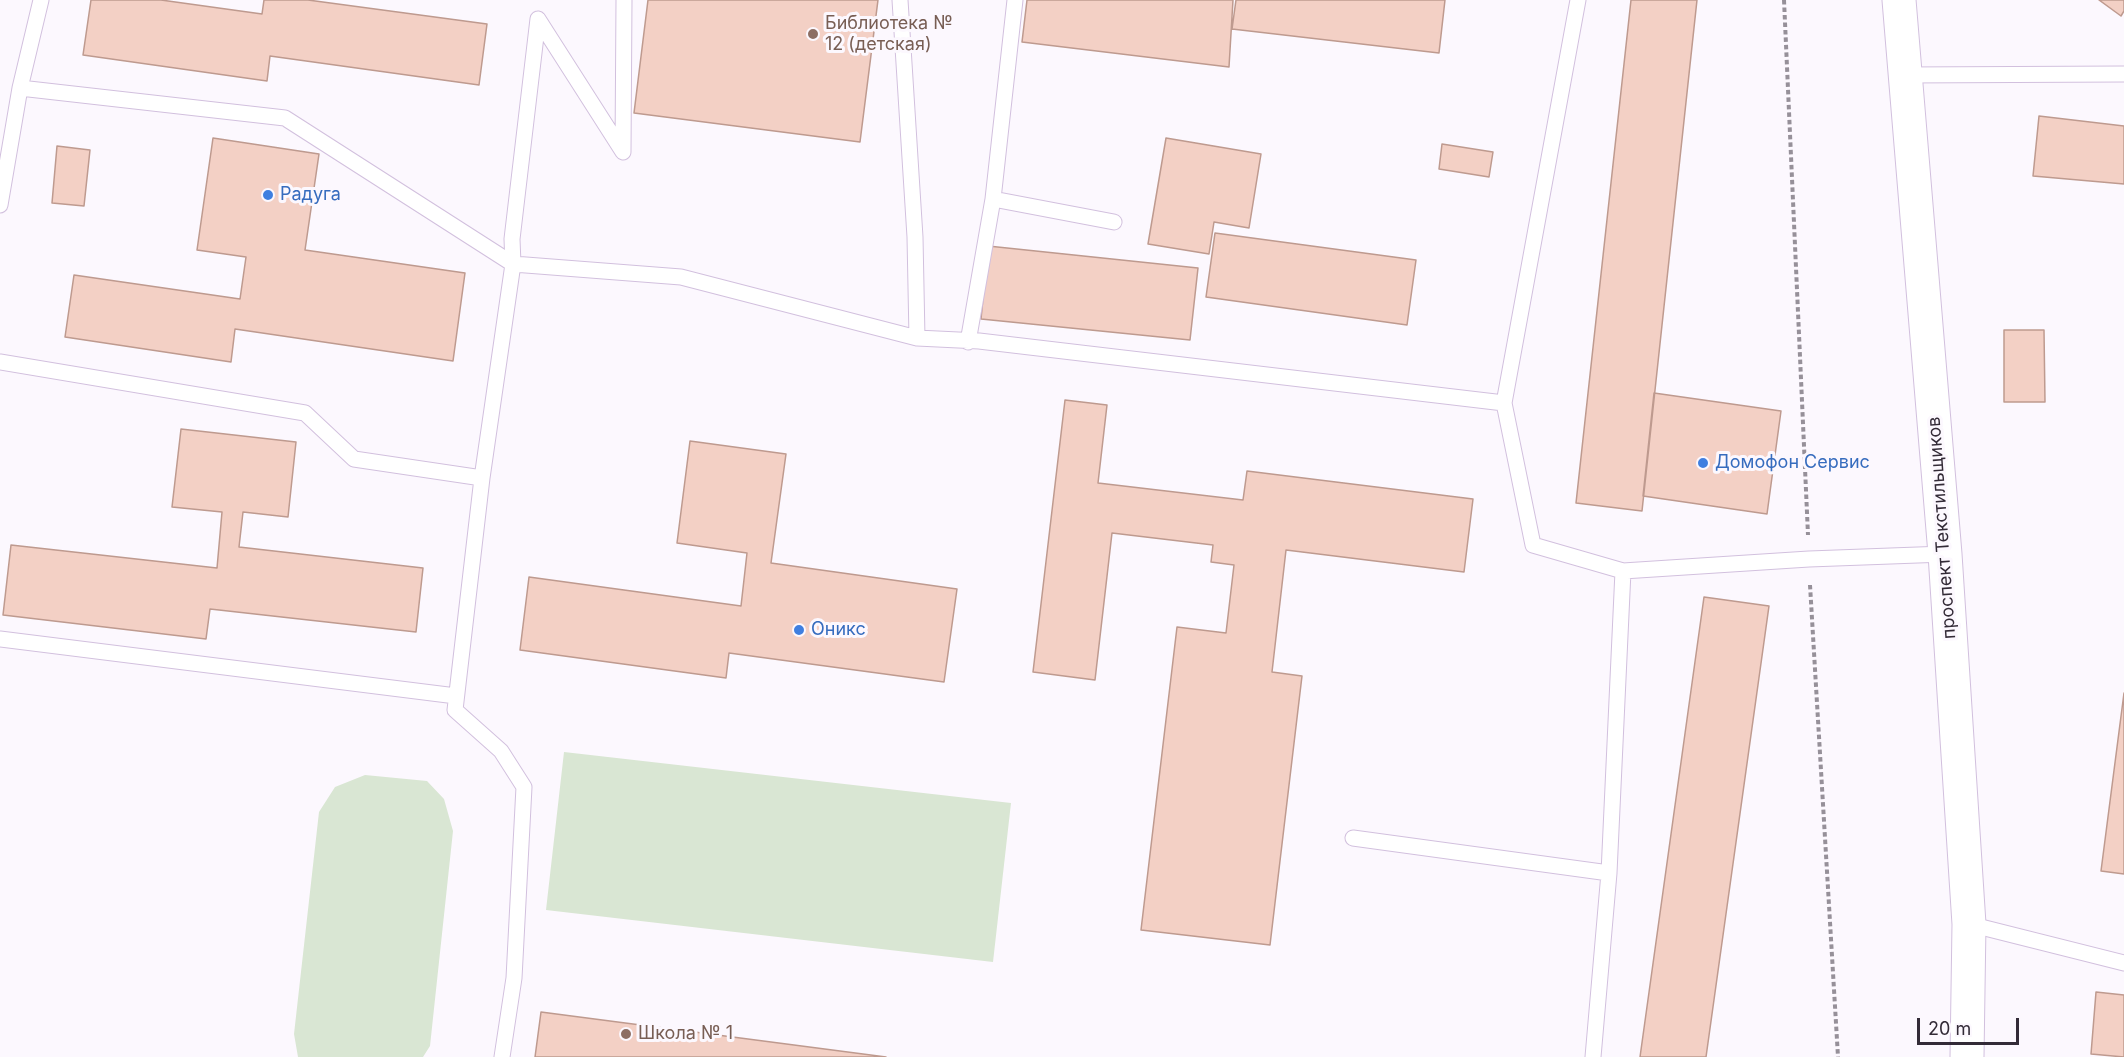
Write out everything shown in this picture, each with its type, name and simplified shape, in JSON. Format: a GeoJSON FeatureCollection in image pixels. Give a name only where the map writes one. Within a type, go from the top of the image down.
{"type":"FeatureCollection","features":[{"type":"Feature","properties":{"kind":"street","name":"проспект Текстильщиков"},"geometry":{"type":"LineString","coordinates":[[1899,0],[1945,554],[1970,924],[1967,1057]]}},
{"type":"Feature","properties":{"kind":"lane"},"geometry":{"type":"LineString","coordinates":[[0,205],[20,88],[41,0]]}},
{"type":"Feature","properties":{"kind":"lane"},"geometry":{"type":"LineString","coordinates":[[502,1057],[514,978],[524,787],[501,751],[455,710],[456,696],[482,478],[513,264],[512,239],[538,19],[623,152],[624,0]]}},
{"type":"Feature","properties":{"kind":"lane"},"geometry":{"type":"LineString","coordinates":[[900,0],[915,237],[917,338]]}},
{"type":"Feature","properties":{"kind":"lane"},"geometry":{"type":"LineString","coordinates":[[968,342],[993,199],[1014,0]]}},
{"type":"Feature","properties":{"kind":"lane"},"geometry":{"type":"LineString","coordinates":[[1578,0],[1504,403],[1533,545],[1623,571],[1809,559],[1945,554]]}},
{"type":"Feature","properties":{"kind":"lane"},"geometry":{"type":"LineString","coordinates":[[1904,75],[2124,74]]}},
{"type":"Feature","properties":{"kind":"lane"},"geometry":{"type":"LineString","coordinates":[[20,88],[285,118],[513,264],[681,277],[917,338],[979,341],[1504,403]]}},
{"type":"Feature","properties":{"kind":"lane"},"geometry":{"type":"LineString","coordinates":[[993,199],[1114,222]]}},
{"type":"Feature","properties":{"kind":"lane"},"geometry":{"type":"LineString","coordinates":[[0,362],[305,412],[354,459],[482,478]]}},
{"type":"Feature","properties":{"kind":"lane"},"geometry":{"type":"LineString","coordinates":[[1593,1057],[1609,873],[1623,571]]}},
{"type":"Feature","properties":{"kind":"lane"},"geometry":{"type":"LineString","coordinates":[[0,639],[456,696]]}},
{"type":"Feature","properties":{"kind":"lane"},"geometry":{"type":"LineString","coordinates":[[1353,838],[1609,873]]}},
{"type":"Feature","properties":{"kind":"lane"},"geometry":{"type":"LineString","coordinates":[[1970,924],[2124,963]]}},
{"type":"Feature","properties":{"kind":"path"},"geometry":{"type":"LineString","coordinates":[[1784,0],[1809,559],[1838,1057]]}},
{"type":"Feature","properties":{"kind":"green space"},"geometry":{"type":"Polygon","coordinates":[[[564,752],[1011,803],[993,962],[546,910],[564,752]]]}},
{"type":"Feature","properties":{"kind":"green space"},"geometry":{"type":"Polygon","coordinates":[[[365,775],[427,781],[444,799],[453,831],[430,1046],[423,1057],[298,1057],[294,1034],[319,812],[335,787],[365,775]]]}},
{"type":"Feature","properties":{"kind":"building"},"geometry":{"type":"Polygon","coordinates":[[[91,0],[161,0],[262,14],[264,0],[308,0],[487,24],[479,85],[270,56],[267,81],[83,55],[91,0]]]}},
{"type":"Feature","properties":{"kind":"building"},"geometry":{"type":"Polygon","coordinates":[[[648,0],[878,0],[860,142],[634,113],[648,0]]]}},
{"type":"Feature","properties":{"kind":"building"},"geometry":{"type":"Polygon","coordinates":[[[1027,0],[1233,0],[1229,67],[1022,42],[1027,0]]]}},
{"type":"Feature","properties":{"kind":"building"},"geometry":{"type":"Polygon","coordinates":[[[1236,0],[1445,0],[1439,53],[1232,29],[1236,0]]]}},
{"type":"Feature","properties":{"kind":"building"},"geometry":{"type":"Polygon","coordinates":[[[1631,0],[1697,0],[1642,511],[1576,503],[1631,0]]]}},
{"type":"Feature","properties":{"kind":"building"},"geometry":{"type":"Polygon","coordinates":[[[2099,0],[2124,0],[2124,11],[2121,16],[2099,0]]]}},
{"type":"Feature","properties":{"kind":"building"},"geometry":{"type":"Polygon","coordinates":[[[2039,116],[2124,126],[2124,184],[2033,176],[2039,116]]]}},
{"type":"Feature","properties":{"kind":"building"},"geometry":{"type":"Polygon","coordinates":[[[213,138],[319,154],[305,250],[465,273],[453,361],[235,329],[231,362],[65,337],[74,275],[240,299],[246,257],[197,250],[213,138]]]}},
{"type":"Feature","properties":{"kind":"building"},"geometry":{"type":"Polygon","coordinates":[[[1166,138],[1261,154],[1249,228],[1214,222],[1209,254],[1148,244],[1166,138]]]}},
{"type":"Feature","properties":{"kind":"building"},"geometry":{"type":"Polygon","coordinates":[[[1442,144],[1493,152],[1489,177],[1439,169],[1442,144]]]}},
{"type":"Feature","properties":{"kind":"building"},"geometry":{"type":"Polygon","coordinates":[[[57,146],[90,150],[84,206],[52,203],[57,146]]]}},
{"type":"Feature","properties":{"kind":"building"},"geometry":{"type":"Polygon","coordinates":[[[1215,233],[1416,260],[1407,325],[1206,297],[1215,233]]]}},
{"type":"Feature","properties":{"kind":"building"},"geometry":{"type":"Polygon","coordinates":[[[988,246],[1198,268],[1190,340],[981,319],[988,246]]]}},
{"type":"Feature","properties":{"kind":"building"},"geometry":{"type":"Polygon","coordinates":[[[2004,330],[2044,330],[2045,402],[2004,402],[2004,330]]]}},
{"type":"Feature","properties":{"kind":"building"},"geometry":{"type":"Polygon","coordinates":[[[1654,393],[1781,411],[1767,514],[1643,496],[1654,393]]]}},
{"type":"Feature","properties":{"kind":"building"},"geometry":{"type":"Polygon","coordinates":[[[1065,400],[1107,405],[1098,483],[1243,500],[1247,471],[1473,499],[1464,572],[1286,550],[1272,672],[1302,676],[1270,945],[1141,930],[1177,627],[1226,633],[1234,565],[1211,562],[1213,545],[1112,533],[1095,680],[1033,672],[1065,400]]]}},
{"type":"Feature","properties":{"kind":"building"},"geometry":{"type":"Polygon","coordinates":[[[181,429],[296,442],[288,517],[243,512],[239,547],[423,568],[416,632],[210,609],[206,639],[3,615],[11,545],[217,568],[222,512],[172,507],[181,429]]]}},
{"type":"Feature","properties":{"kind":"building"},"geometry":{"type":"Polygon","coordinates":[[[690,441],[786,454],[771,563],[957,589],[944,682],[729,653],[726,678],[520,650],[529,577],[741,606],[747,553],[677,543],[690,441]]]}},
{"type":"Feature","properties":{"kind":"building"},"geometry":{"type":"Polygon","coordinates":[[[1704,597],[1769,606],[1706,1057],[1640,1057],[1704,597]]]}},
{"type":"Feature","properties":{"kind":"building"},"geometry":{"type":"Polygon","coordinates":[[[2124,693],[2124,874],[2101,871],[2124,693]]]}},
{"type":"Feature","properties":{"kind":"building"},"geometry":{"type":"Polygon","coordinates":[[[2096,992],[2124,995],[2124,1057],[2091,1054],[2096,992]]]}},
{"type":"Feature","properties":{"kind":"building","name":"Школа № 1"},"geometry":{"type":"Polygon","coordinates":[[[541,1012],[886,1057],[535,1057],[541,1012]]]}},
{"type":"Feature","properties":{"kind":"place","name":"Библиотека № 12 (детская)"},"geometry":{"type":"Point","coordinates":[813,34]}},
{"type":"Feature","properties":{"kind":"place","name":"Радуга"},"geometry":{"type":"Point","coordinates":[268,195]}},
{"type":"Feature","properties":{"kind":"place","name":"Домофон Сервис"},"geometry":{"type":"Point","coordinates":[1703,463]}},
{"type":"Feature","properties":{"kind":"place","name":"Оникс"},"geometry":{"type":"Point","coordinates":[799,630]}},
{"type":"Feature","properties":{"kind":"place","name":"Школа № 1"},"geometry":{"type":"Point","coordinates":[626,1034]}}]}
